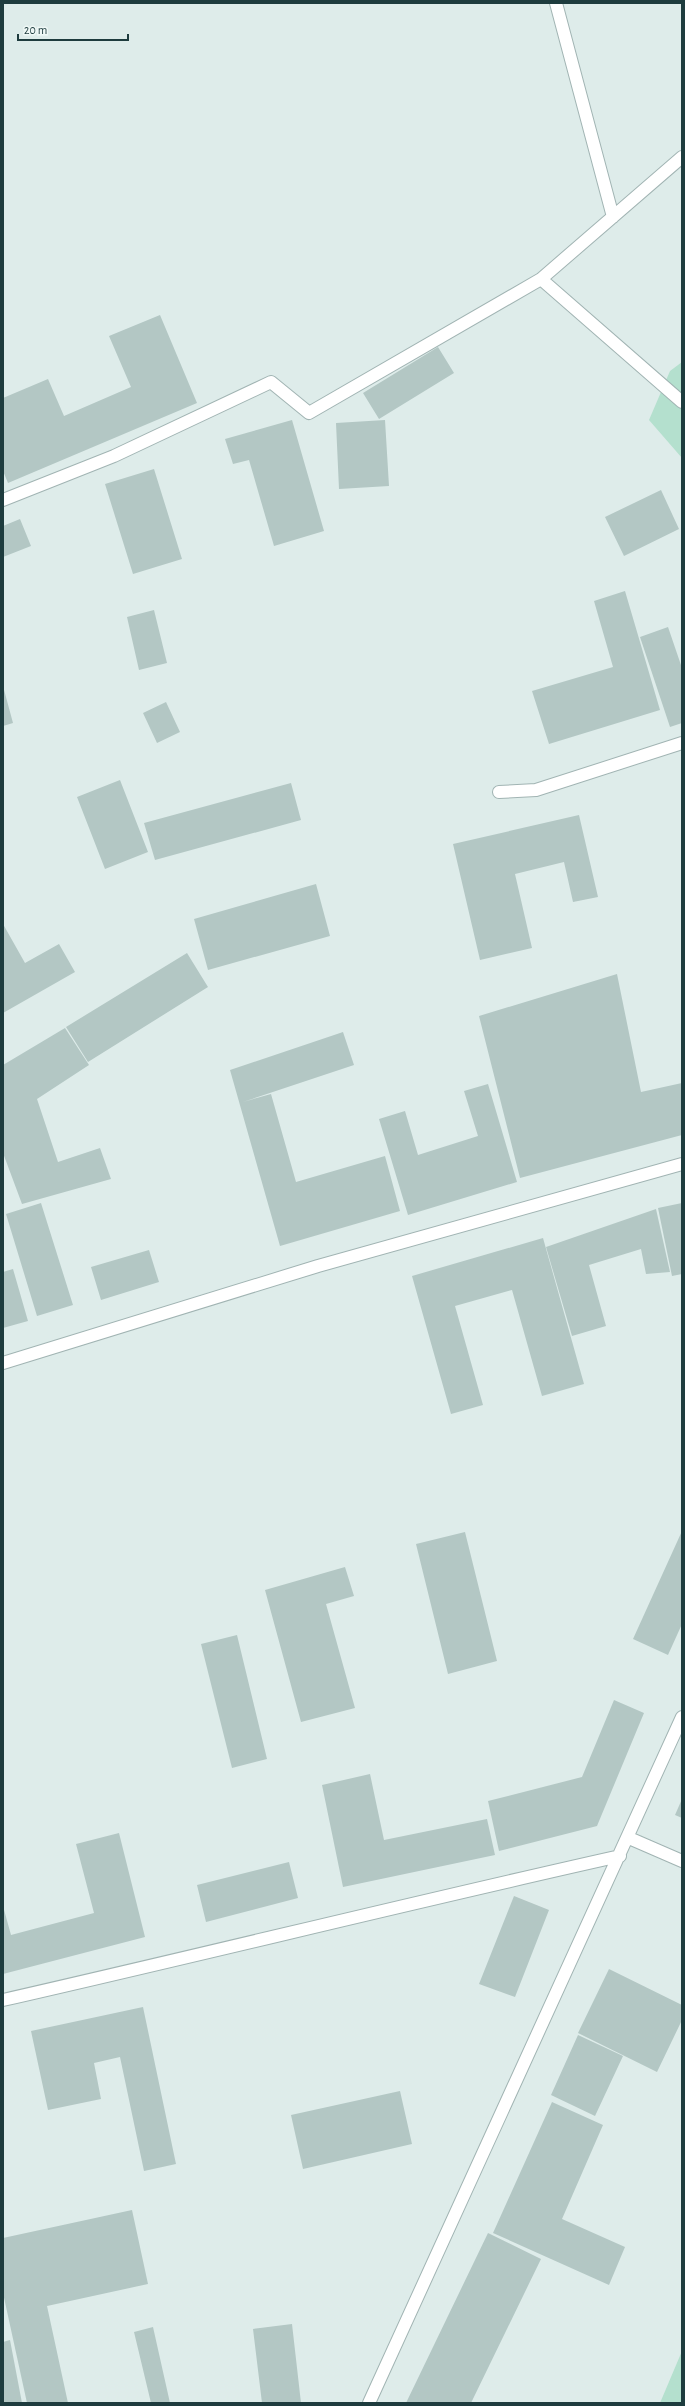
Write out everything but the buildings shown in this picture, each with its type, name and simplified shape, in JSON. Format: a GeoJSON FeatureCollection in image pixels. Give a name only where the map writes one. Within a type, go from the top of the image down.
{"type":"FeatureCollection","features":[{"type":"Feature","properties":{"kind":"street"},"geometry":{"type":"LineString","coordinates":[[556,3],[613,217]]}},
{"type":"Feature","properties":{"kind":"street"},"geometry":{"type":"LineString","coordinates":[[3,500],[114,456],[271,382],[309,413],[541,279],[682,157]]}},
{"type":"Feature","properties":{"kind":"street"},"geometry":{"type":"LineString","coordinates":[[541,279],[682,402]]}},
{"type":"Feature","properties":{"kind":"street"},"geometry":{"type":"LineString","coordinates":[[499,792],[536,790],[682,743]]}},
{"type":"Feature","properties":{"kind":"street"},"geometry":{"type":"LineString","coordinates":[[3,1363],[318,1266],[682,1164]]}},
{"type":"Feature","properties":{"kind":"street"},"geometry":{"type":"LineString","coordinates":[[369,2403],[629,1838],[682,1717]]}},
{"type":"Feature","properties":{"kind":"street"},"geometry":{"type":"LineString","coordinates":[[629,1838],[682,1861]]}},
{"type":"Feature","properties":{"kind":"street"},"geometry":{"type":"LineString","coordinates":[[3,2000],[232,1948],[417,1901],[620,1856]]}},
{"type":"Feature","properties":{"kind":"green space"},"geometry":{"type":"Polygon","coordinates":[[[682,362],[682,458],[649,420],[670,371],[682,362]]]}},
{"type":"Feature","properties":{"kind":"green space"},"geometry":{"type":"Polygon","coordinates":[[[682,2351],[682,2403],[660,2403],[682,2351]]]}}]}
